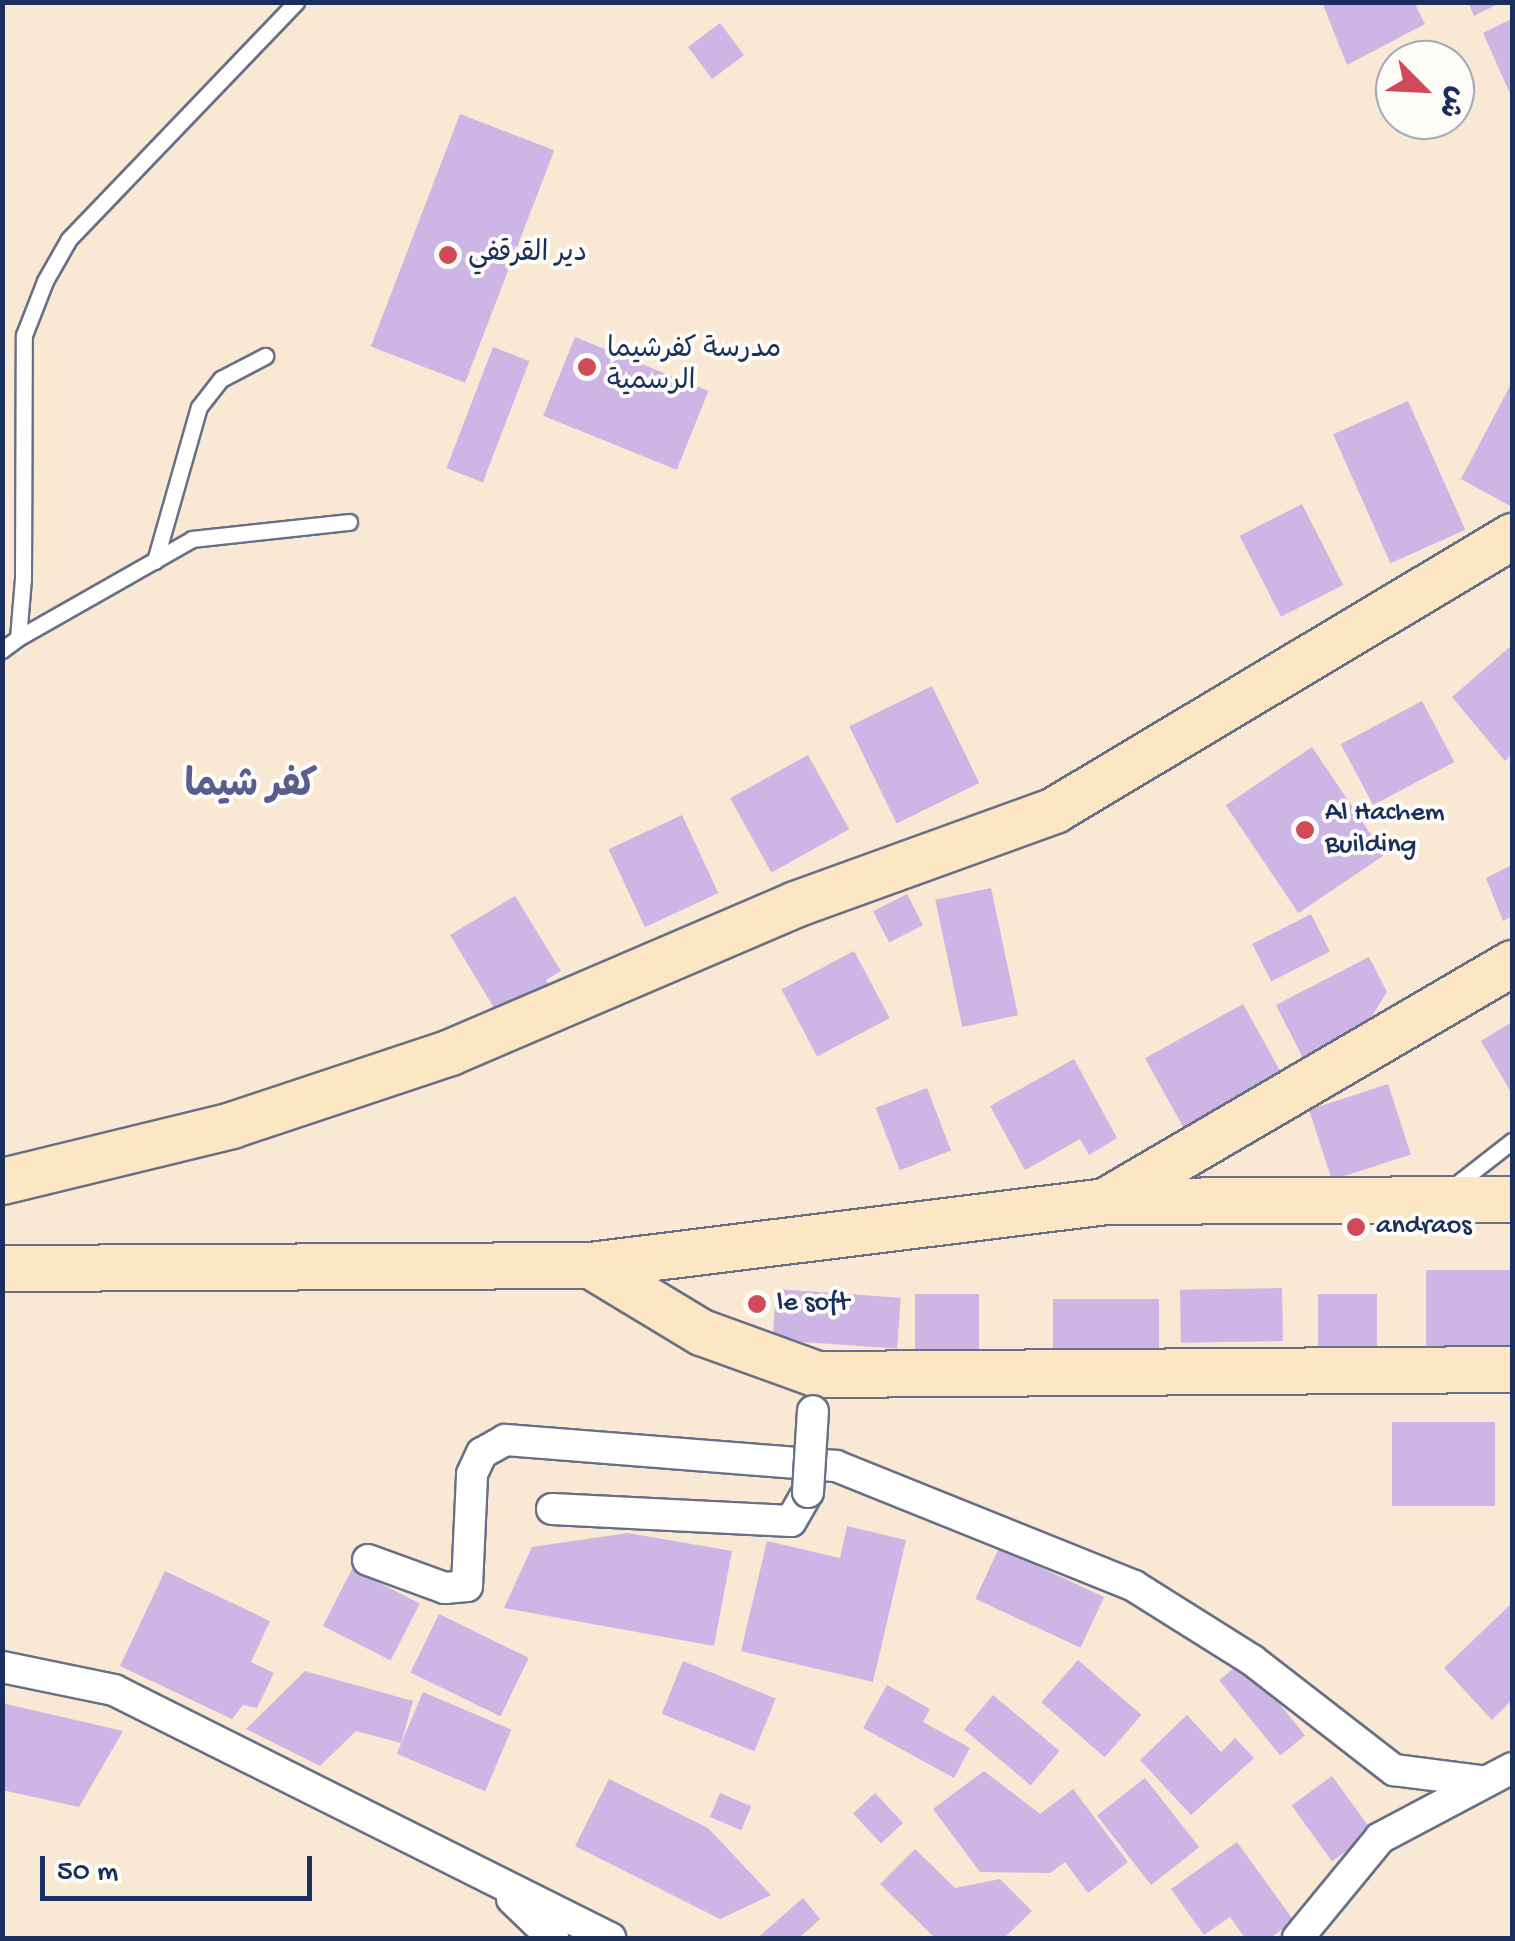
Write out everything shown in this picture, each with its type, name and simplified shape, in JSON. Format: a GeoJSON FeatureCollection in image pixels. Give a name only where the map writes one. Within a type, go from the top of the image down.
{"type":"FeatureCollection","features":[{"type":"Feature","properties":{"kind":"street"},"geometry":{"type":"LineString","coordinates":[[2,1181],[231,1126],[450,1052],[795,904],[1054,810],[1512,536]]}},
{"type":"Feature","properties":{"kind":"street"},"geometry":{"type":"LineString","coordinates":[[1106,1201],[1512,963]]}},
{"type":"Feature","properties":{"kind":"street"},"geometry":{"type":"LineString","coordinates":[[2,1268],[590,1265],[718,1243],[1106,1201],[1512,1199]]}},
{"type":"Feature","properties":{"kind":"street"},"geometry":{"type":"LineString","coordinates":[[701,1332],[692,1280],[718,1243]]}},
{"type":"Feature","properties":{"kind":"street"},"geometry":{"type":"LineString","coordinates":[[590,1265],[701,1332],[815,1392],[1512,1369]]}},
{"type":"Feature","properties":{"kind":"street"},"geometry":{"type":"LineString","coordinates":[[552,1509],[791,1521],[808,1492],[815,1392]]}},
{"type":"Feature","properties":{"kind":"street"},"geometry":{"type":"LineString","coordinates":[[368,1560],[454,1590],[470,1581],[472,1474],[494,1444],[523,1440],[836,1466],[1134,1586],[1252,1660],[1394,1770],[1481,1781]]}},
{"type":"Feature","properties":{"kind":"street"},"geometry":{"type":"LineString","coordinates":[[2,1668],[114,1690],[503,1890],[610,1938]]}},
{"type":"Feature","properties":{"kind":"street"},"geometry":{"type":"LineString","coordinates":[[1298,1938],[1358,1856],[1481,1781],[1512,1768]]}},
{"type":"Feature","properties":{"kind":"street"},"geometry":{"type":"LineString","coordinates":[[503,1890],[553,1938]]}},
{"type":"Feature","properties":{"kind":"lane"},"geometry":{"type":"LineString","coordinates":[[18,638],[16,404],[24,335],[45,281],[69,238],[296,2]]}},
{"type":"Feature","properties":{"kind":"lane"},"geometry":{"type":"LineString","coordinates":[[155,561],[199,407],[221,378],[266,356]]}},
{"type":"Feature","properties":{"kind":"lane"},"geometry":{"type":"LineString","coordinates":[[2,650],[192,538],[233,530],[349,522]]}},
{"type":"Feature","properties":{"kind":"lane"},"geometry":{"type":"LineString","coordinates":[[1442,1199],[1465,1170],[1512,1141]]}},
{"type":"Feature","properties":{"kind":"building"},"geometry":{"type":"Polygon","coordinates":[[[1322,2],[1414,2],[1425,24],[1395,40],[1375,40],[1375,50],[1347,65],[1322,2]]]}},
{"type":"Feature","properties":{"kind":"building"},"geometry":{"type":"Polygon","coordinates":[[[1468,2],[1502,2],[1474,16],[1468,2]]]}},
{"type":"Feature","properties":{"kind":"building"},"geometry":{"type":"Polygon","coordinates":[[[1512,19],[1512,98],[1483,33],[1512,19]]]}},
{"type":"Feature","properties":{"kind":"building"},"geometry":{"type":"Polygon","coordinates":[[[720,23],[744,55],[712,79],[688,47],[720,23]]]}},
{"type":"Feature","properties":{"kind":"building"},"geometry":{"type":"Polygon","coordinates":[[[460,114],[554,150],[465,383],[371,346],[460,114]]]}},
{"type":"Feature","properties":{"kind":"building"},"geometry":{"type":"Polygon","coordinates":[[[575,337],[709,391],[677,470],[543,416],[575,337]]]}},
{"type":"Feature","properties":{"kind":"building"},"geometry":{"type":"Polygon","coordinates":[[[493,347],[529,361],[483,482],[446,468],[493,347]]]}},
{"type":"Feature","properties":{"kind":"building"},"geometry":{"type":"Polygon","coordinates":[[[1512,388],[1512,507],[1461,479],[1512,388]]]}},
{"type":"Feature","properties":{"kind":"building"},"geometry":{"type":"Polygon","coordinates":[[[1408,401],[1465,530],[1390,563],[1333,434],[1408,401]]]}},
{"type":"Feature","properties":{"kind":"building"},"geometry":{"type":"Polygon","coordinates":[[[1302,504],[1343,585],[1281,617],[1240,536],[1302,504]]]}},
{"type":"Feature","properties":{"kind":"building"},"geometry":{"type":"Polygon","coordinates":[[[1512,645],[1512,754],[1505,761],[1452,697],[1512,645]]]}},
{"type":"Feature","properties":{"kind":"building"},"geometry":{"type":"Polygon","coordinates":[[[932,686],[979,783],[897,823],[849,726],[932,686]]]}},
{"type":"Feature","properties":{"kind":"building"},"geometry":{"type":"Polygon","coordinates":[[[1422,701],[1454,762],[1373,805],[1341,744],[1422,701]]]}},
{"type":"Feature","properties":{"kind":"building","name":"Al Hachem Building"},"geometry":{"type":"Polygon","coordinates":[[[1312,747],[1385,855],[1298,913],[1226,805],[1312,747]]]}},
{"type":"Feature","properties":{"kind":"building"},"geometry":{"type":"Polygon","coordinates":[[[808,755],[849,829],[771,872],[730,798],[808,755]]]}},
{"type":"Feature","properties":{"kind":"building"},"geometry":{"type":"Polygon","coordinates":[[[682,815],[718,893],[645,927],[609,849],[682,815]]]}},
{"type":"Feature","properties":{"kind":"building"},"geometry":{"type":"Polygon","coordinates":[[[1512,865],[1512,916],[1503,921],[1486,878],[1512,865]]]}},
{"type":"Feature","properties":{"kind":"building"},"geometry":{"type":"Polygon","coordinates":[[[991,888],[1018,1015],[962,1027],[935,900],[991,888]]]}},
{"type":"Feature","properties":{"kind":"building"},"geometry":{"type":"Polygon","coordinates":[[[907,894],[923,925],[889,942],[873,911],[907,894]]]}},
{"type":"Feature","properties":{"kind":"building"},"geometry":{"type":"Polygon","coordinates":[[[515,896],[561,971],[546,980],[556,996],[505,1026],[450,935],[515,896]]]}},
{"type":"Feature","properties":{"kind":"building"},"geometry":{"type":"Polygon","coordinates":[[[1311,914],[1330,951],[1271,981],[1252,944],[1311,914]]]}},
{"type":"Feature","properties":{"kind":"building"},"geometry":{"type":"Polygon","coordinates":[[[854,951],[890,1018],[817,1057],[782,989],[854,951]]]}},
{"type":"Feature","properties":{"kind":"building"},"geometry":{"type":"Polygon","coordinates":[[[1369,957],[1387,992],[1370,1019],[1306,1064],[1276,1005],[1369,957]]]}},
{"type":"Feature","properties":{"kind":"building"},"geometry":{"type":"Polygon","coordinates":[[[1243,1004],[1282,1075],[1184,1129],[1145,1058],[1243,1004]]]}},
{"type":"Feature","properties":{"kind":"building"},"geometry":{"type":"Polygon","coordinates":[[[1512,1022],[1512,1094],[1481,1041],[1512,1022]]]}},
{"type":"Feature","properties":{"kind":"building"},"geometry":{"type":"Polygon","coordinates":[[[1074,1059],[1117,1138],[1089,1155],[1080,1139],[1025,1170],[990,1106],[1074,1059]]]}},
{"type":"Feature","properties":{"kind":"building"},"geometry":{"type":"Polygon","coordinates":[[[1388,1084],[1411,1154],[1332,1180],[1309,1110],[1388,1084]]]}},
{"type":"Feature","properties":{"kind":"building"},"geometry":{"type":"Polygon","coordinates":[[[927,1088],[951,1151],[900,1170],[876,1108],[927,1088]]]}},
{"type":"Feature","properties":{"kind":"building"},"geometry":{"type":"Polygon","coordinates":[[[1426,1270],[1512,1270],[1512,1360],[1426,1360],[1426,1270]]]}},
{"type":"Feature","properties":{"kind":"building"},"geometry":{"type":"Polygon","coordinates":[[[1282,1288],[1283,1341],[1181,1343],[1180,1290],[1282,1288]]]}},
{"type":"Feature","properties":{"kind":"building"},"geometry":{"type":"Polygon","coordinates":[[[776,1289],[901,1298],[897,1349],[772,1340],[776,1289]]]}},
{"type":"Feature","properties":{"kind":"building"},"geometry":{"type":"Polygon","coordinates":[[[915,1294],[979,1294],[979,1360],[915,1360],[915,1294]]]}},
{"type":"Feature","properties":{"kind":"building"},"geometry":{"type":"Polygon","coordinates":[[[1318,1294],[1377,1294],[1377,1361],[1318,1361],[1318,1294]]]}},
{"type":"Feature","properties":{"kind":"building"},"geometry":{"type":"Polygon","coordinates":[[[1053,1299],[1159,1299],[1159,1354],[1053,1354],[1053,1299]]]}},
{"type":"Feature","properties":{"kind":"building"},"geometry":{"type":"Polygon","coordinates":[[[1392,1422],[1495,1422],[1495,1506],[1392,1506],[1392,1422]]]}},
{"type":"Feature","properties":{"kind":"building"},"geometry":{"type":"Polygon","coordinates":[[[847,1526],[906,1540],[873,1682],[741,1651],[767,1541],[840,1558],[847,1526]]]}},
{"type":"Feature","properties":{"kind":"building"},"geometry":{"type":"Polygon","coordinates":[[[628,1533],[732,1551],[714,1646],[504,1608],[532,1547],[628,1533]]]}},
{"type":"Feature","properties":{"kind":"building"},"geometry":{"type":"Polygon","coordinates":[[[999,1548],[1104,1597],[1080,1648],[975,1599],[999,1548]]]}},
{"type":"Feature","properties":{"kind":"building"},"geometry":{"type":"Polygon","coordinates":[[[352,1569],[420,1604],[391,1661],[323,1626],[352,1569]]]}},
{"type":"Feature","properties":{"kind":"building"},"geometry":{"type":"Polygon","coordinates":[[[165,1571],[270,1621],[251,1662],[274,1673],[257,1708],[243,1705],[232,1719],[120,1666],[165,1571]]]}},
{"type":"Feature","properties":{"kind":"building"},"geometry":{"type":"Polygon","coordinates":[[[1512,1603],[1512,1700],[1492,1720],[1444,1668],[1512,1603]]]}},
{"type":"Feature","properties":{"kind":"building"},"geometry":{"type":"Polygon","coordinates":[[[439,1614],[529,1658],[500,1716],[411,1672],[439,1614]]]}},
{"type":"Feature","properties":{"kind":"building"},"geometry":{"type":"Polygon","coordinates":[[[1078,1660],[1141,1715],[1105,1757],[1041,1702],[1078,1660]]]}},
{"type":"Feature","properties":{"kind":"building"},"geometry":{"type":"Polygon","coordinates":[[[1244,1660],[1305,1735],[1280,1756],[1219,1680],[1244,1660]]]}},
{"type":"Feature","properties":{"kind":"building"},"geometry":{"type":"Polygon","coordinates":[[[683,1661],[776,1698],[754,1751],[662,1714],[683,1661]]]}},
{"type":"Feature","properties":{"kind":"building"},"geometry":{"type":"Polygon","coordinates":[[[305,1671],[413,1701],[401,1743],[356,1731],[320,1766],[246,1729],[305,1671]]]}},
{"type":"Feature","properties":{"kind":"building"},"geometry":{"type":"Polygon","coordinates":[[[887,1685],[930,1709],[923,1722],[970,1748],[954,1778],[863,1728],[887,1685]]]}},
{"type":"Feature","properties":{"kind":"building"},"geometry":{"type":"Polygon","coordinates":[[[423,1692],[511,1730],[485,1791],[397,1754],[423,1692]]]}},
{"type":"Feature","properties":{"kind":"building"},"geometry":{"type":"Polygon","coordinates":[[[993,1695],[1060,1751],[1031,1785],[964,1729],[993,1695]]]}},
{"type":"Feature","properties":{"kind":"building"},"geometry":{"type":"Polygon","coordinates":[[[2,1703],[123,1731],[79,1807],[2,1790],[2,1703]]]}},
{"type":"Feature","properties":{"kind":"building"},"geometry":{"type":"Polygon","coordinates":[[[1187,1715],[1221,1752],[1235,1738],[1254,1758],[1191,1815],[1140,1760],[1187,1715]]]}},
{"type":"Feature","properties":{"kind":"building"},"geometry":{"type":"Polygon","coordinates":[[[984,1771],[1040,1814],[1073,1789],[1128,1862],[1088,1893],[1065,1862],[1050,1873],[980,1872],[933,1809],[984,1771]]]}},
{"type":"Feature","properties":{"kind":"building"},"geometry":{"type":"Polygon","coordinates":[[[1332,1776],[1373,1832],[1332,1861],[1292,1805],[1332,1776]]]}},
{"type":"Feature","properties":{"kind":"building"},"geometry":{"type":"Polygon","coordinates":[[[1145,1778],[1199,1847],[1151,1885],[1097,1816],[1145,1778]]]}},
{"type":"Feature","properties":{"kind":"building"},"geometry":{"type":"Polygon","coordinates":[[[609,1779],[708,1828],[771,1895],[720,1919],[575,1846],[609,1779]]]}},
{"type":"Feature","properties":{"kind":"building"},"geometry":{"type":"Polygon","coordinates":[[[720,1793],[751,1806],[741,1830],[710,1817],[720,1793]]]}},
{"type":"Feature","properties":{"kind":"building"},"geometry":{"type":"Polygon","coordinates":[[[875,1793],[903,1823],[881,1843],[853,1813],[875,1793]]]}},
{"type":"Feature","properties":{"kind":"building"},"geometry":{"type":"Polygon","coordinates":[[[1237,1842],[1294,1921],[1270,1938],[1245,1938],[1230,1917],[1204,1935],[1171,1889],[1237,1842]]]}},
{"type":"Feature","properties":{"kind":"building"},"geometry":{"type":"Polygon","coordinates":[[[915,1849],[955,1888],[1000,1879],[1032,1911],[1004,1938],[935,1938],[880,1884],[915,1849]]]}},
{"type":"Feature","properties":{"kind":"building"},"geometry":{"type":"Polygon","coordinates":[[[803,1898],[820,1919],[799,1938],[757,1938],[803,1898]]]}},
{"type":"Feature","properties":{"kind":"place","name":"دير القرقفي"},"geometry":{"type":"Point","coordinates":[448,255]}},
{"type":"Feature","properties":{"kind":"place","name":"مدرسة كفرشيما الرسمية"},"geometry":{"type":"Point","coordinates":[587,367]}},
{"type":"Feature","properties":{"kind":"place","name":"Al Hachem Building"},"geometry":{"type":"Point","coordinates":[1305,830]}},
{"type":"Feature","properties":{"kind":"place","name":"andraos"},"geometry":{"type":"Point","coordinates":[1356,1227]}},
{"type":"Feature","properties":{"kind":"place","name":"le soft"},"geometry":{"type":"Point","coordinates":[757,1304]}},
{"type":"Feature","properties":{"kind":"district","name":"كفر شيما"},"geometry":{"type":"Point","coordinates":[251,789]}}]}
